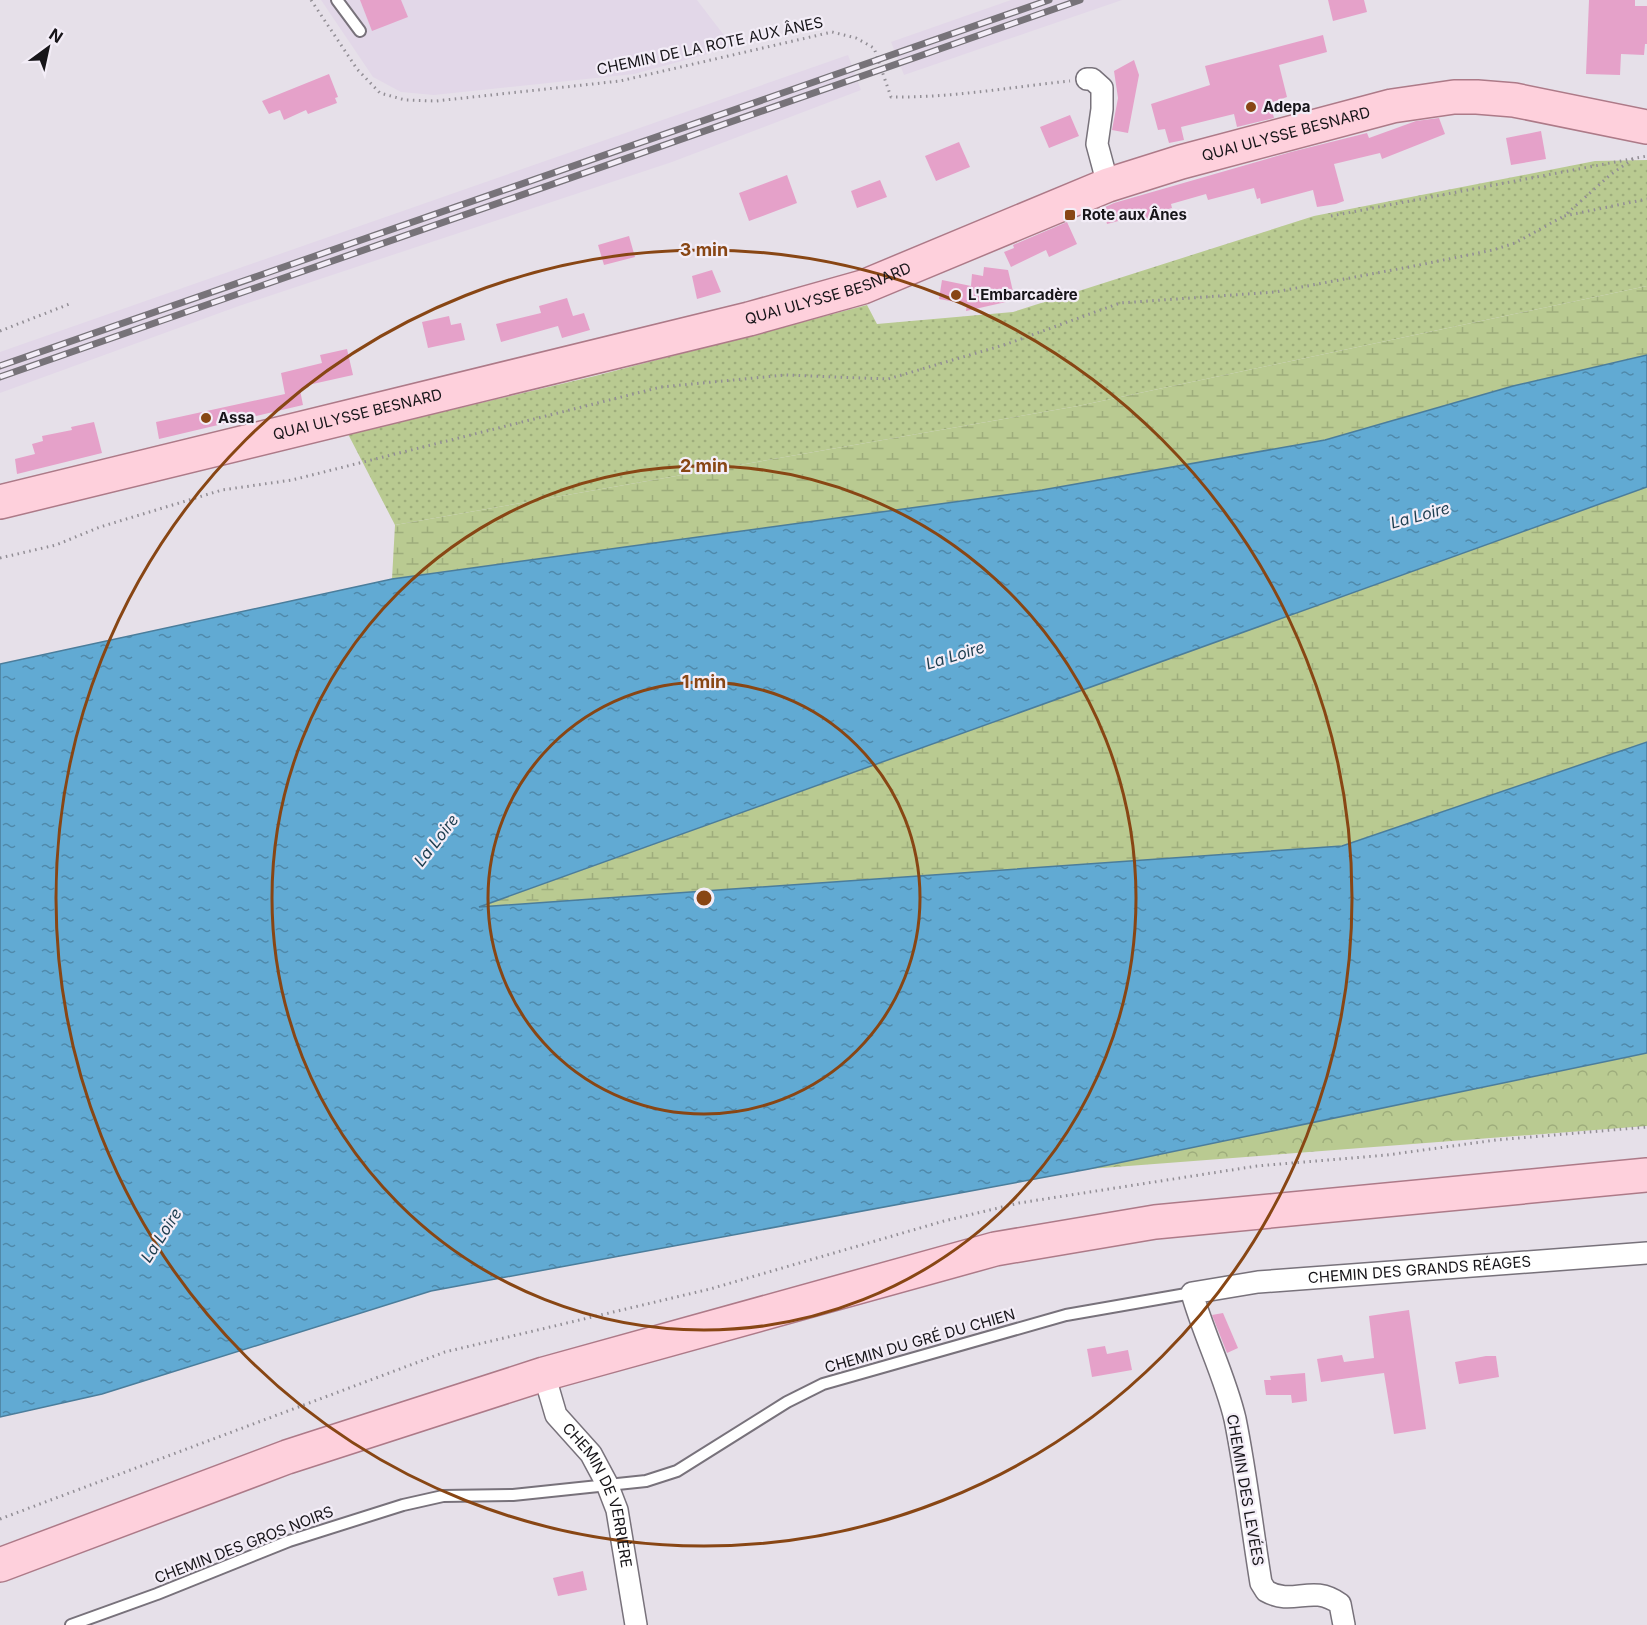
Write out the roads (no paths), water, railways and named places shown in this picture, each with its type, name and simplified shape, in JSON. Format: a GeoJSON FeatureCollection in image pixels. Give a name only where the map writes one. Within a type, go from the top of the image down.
{"type":"FeatureCollection","features":[{"type":"Feature","properties":{"kind":"main road","name":"QUAI ULYSSE BESNARD"},"geometry":{"type":"LineString","coordinates":[[0,502],[737,322],[851,290],[1108,185],[1182,162],[1392,106],[1454,97],[1514,100],[1647,127]]}},
{"type":"Feature","properties":{"kind":"main road"},"geometry":{"type":"LineString","coordinates":[[0,1565],[287,1457],[544,1374],[995,1249],[1155,1222],[1647,1175]]}},
{"type":"Feature","properties":{"kind":"street"},"geometry":{"type":"LineString","coordinates":[[1087,79],[1092,79],[1102,88],[1102,109],[1097,144],[1108,185]]}},
{"type":"Feature","properties":{"kind":"street","name":"CHEMIN DES GRANDS RÉAGES"},"geometry":{"type":"LineString","coordinates":[[1192,1293],[1258,1282],[1647,1253]]}},
{"type":"Feature","properties":{"kind":"street","name":"CHEMIN DES LEVÉES"},"geometry":{"type":"LineString","coordinates":[[1192,1293],[1200,1323],[1226,1387],[1235,1420],[1261,1583],[1266,1591],[1283,1598],[1318,1593],[1329,1596],[1340,1604],[1344,1625]]}},
{"type":"Feature","properties":{"kind":"street","name":"CHEMIN DE VERRIÈRE"},"geometry":{"type":"LineString","coordinates":[[544,1374],[556,1415],[591,1454],[608,1484],[616,1510],[636,1625]]}},
{"type":"Feature","properties":{"kind":"lane"},"geometry":{"type":"LineString","coordinates":[[337,0],[360,31]]}},
{"type":"Feature","properties":{"kind":"lane","name":"CHEMIN DU GRÉ DU CHIEN"},"geometry":{"type":"LineString","coordinates":[[608,1484],[646,1481],[677,1471],[768,1413],[823,1384],[1066,1315],[1192,1293]]}},
{"type":"Feature","properties":{"kind":"lane","name":"CHEMIN DES GROS NOIRS"},"geometry":{"type":"LineString","coordinates":[[71,1625],[289,1542],[403,1505],[443,1496],[513,1495],[582,1489],[608,1484]]}},
{"type":"Feature","properties":{"kind":"water","name":"La Loire"},"geometry":{"type":"Polygon","coordinates":[[[1647,355],[1647,487],[479,907],[1342,846],[1647,742],[1647,1053],[1089,1169],[431,1291],[102,1394],[0,1417],[0,664],[392,579],[1042,490],[1325,440],[1513,386],[1647,355]]]}},
{"type":"Feature","properties":{"kind":"railway"},"geometry":{"type":"LineString","coordinates":[[0,366],[1049,0]]}},
{"type":"Feature","properties":{"kind":"railway"},"geometry":{"type":"LineString","coordinates":[[0,377],[1080,0]]}},
{"type":"Feature","properties":{"kind":"place","name":"Adepa"},"geometry":{"type":"Point","coordinates":[1251,107]}},
{"type":"Feature","properties":{"kind":"place","name":"Rote aux Ânes"},"geometry":{"type":"Point","coordinates":[1070,215]}},
{"type":"Feature","properties":{"kind":"place","name":"L'Embarcadère"},"geometry":{"type":"Point","coordinates":[956,295]}},
{"type":"Feature","properties":{"kind":"place","name":"Assa"},"geometry":{"type":"Point","coordinates":[206,418]}}]}
